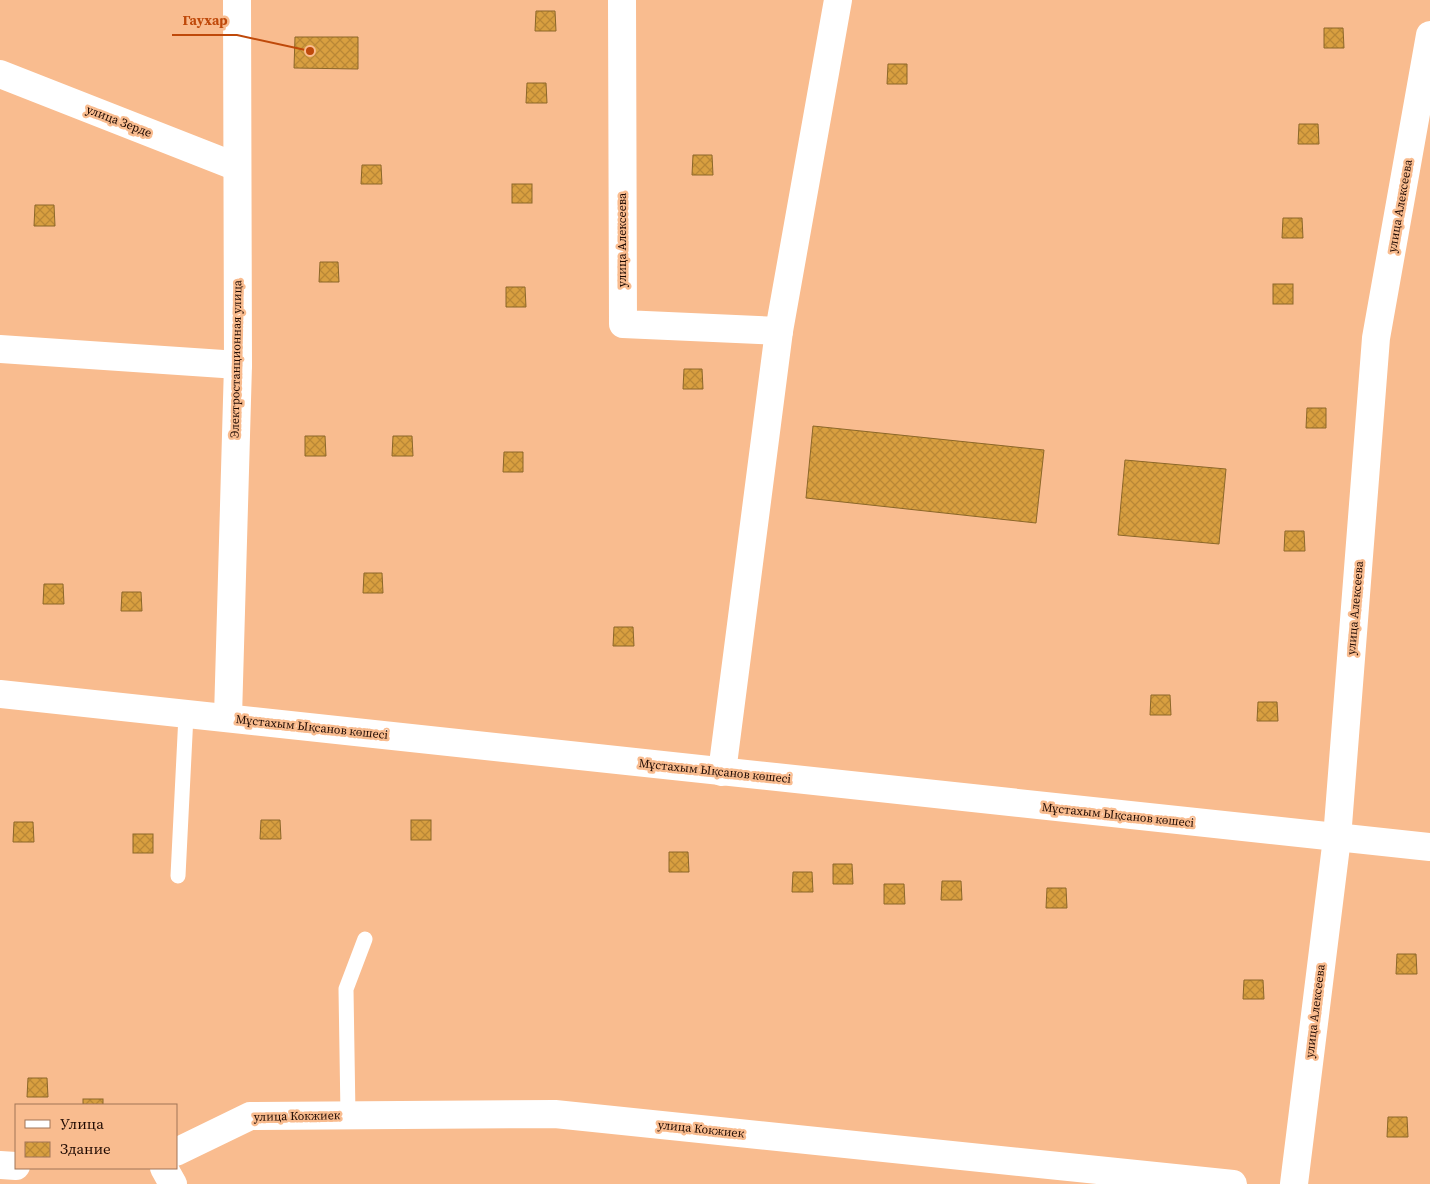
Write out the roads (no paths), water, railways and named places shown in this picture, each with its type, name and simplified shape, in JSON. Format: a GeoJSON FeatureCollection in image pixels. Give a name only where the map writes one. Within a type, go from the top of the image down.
{"type":"FeatureCollection","features":[{"type":"Feature","properties":{"kind":"street","name":"Электростанционная улица"},"geometry":{"type":"LineString","coordinates":[[228,717],[238,365],[237,0]]}},
{"type":"Feature","properties":{"kind":"street","name":"улица Алексеева"},"geometry":{"type":"LineString","coordinates":[[622,0],[623,324],[780,331]]}},
{"type":"Feature","properties":{"kind":"street"},"geometry":{"type":"LineString","coordinates":[[722,772],[780,331],[838,0]]}},
{"type":"Feature","properties":{"kind":"street","name":"улица Алексеева"},"geometry":{"type":"LineString","coordinates":[[1294,1184],[1337,838],[1376,338],[1430,35]]}},
{"type":"Feature","properties":{"kind":"street","name":"улица Зерде"},"geometry":{"type":"LineString","coordinates":[[0,74],[237,167]]}},
{"type":"Feature","properties":{"kind":"street"},"geometry":{"type":"LineString","coordinates":[[0,349],[238,365]]}},
{"type":"Feature","properties":{"kind":"street","name":"Мұстахым Ықсанов көшесі"},"geometry":{"type":"LineString","coordinates":[[0,694],[1430,847]]}},
{"type":"Feature","properties":{"kind":"street","name":"улица Кокжиек"},"geometry":{"type":"LineString","coordinates":[[178,1151],[250,1116],[555,1114],[1232,1184]]}},
{"type":"Feature","properties":{"kind":"street"},"geometry":{"type":"LineString","coordinates":[[0,1166],[15,1166]]}},
{"type":"Feature","properties":{"kind":"street"},"geometry":{"type":"LineString","coordinates":[[165,1169],[174,1184]]}},
{"type":"Feature","properties":{"kind":"lane"},"geometry":{"type":"LineString","coordinates":[[178,876],[186,714]]}},
{"type":"Feature","properties":{"kind":"lane"},"geometry":{"type":"LineString","coordinates":[[348,1115],[346,989],[365,938]]}},
{"type":"Feature","properties":{"kind":"place","name":"Гаухар"},"geometry":{"type":"Point","coordinates":[310,51]}}]}
